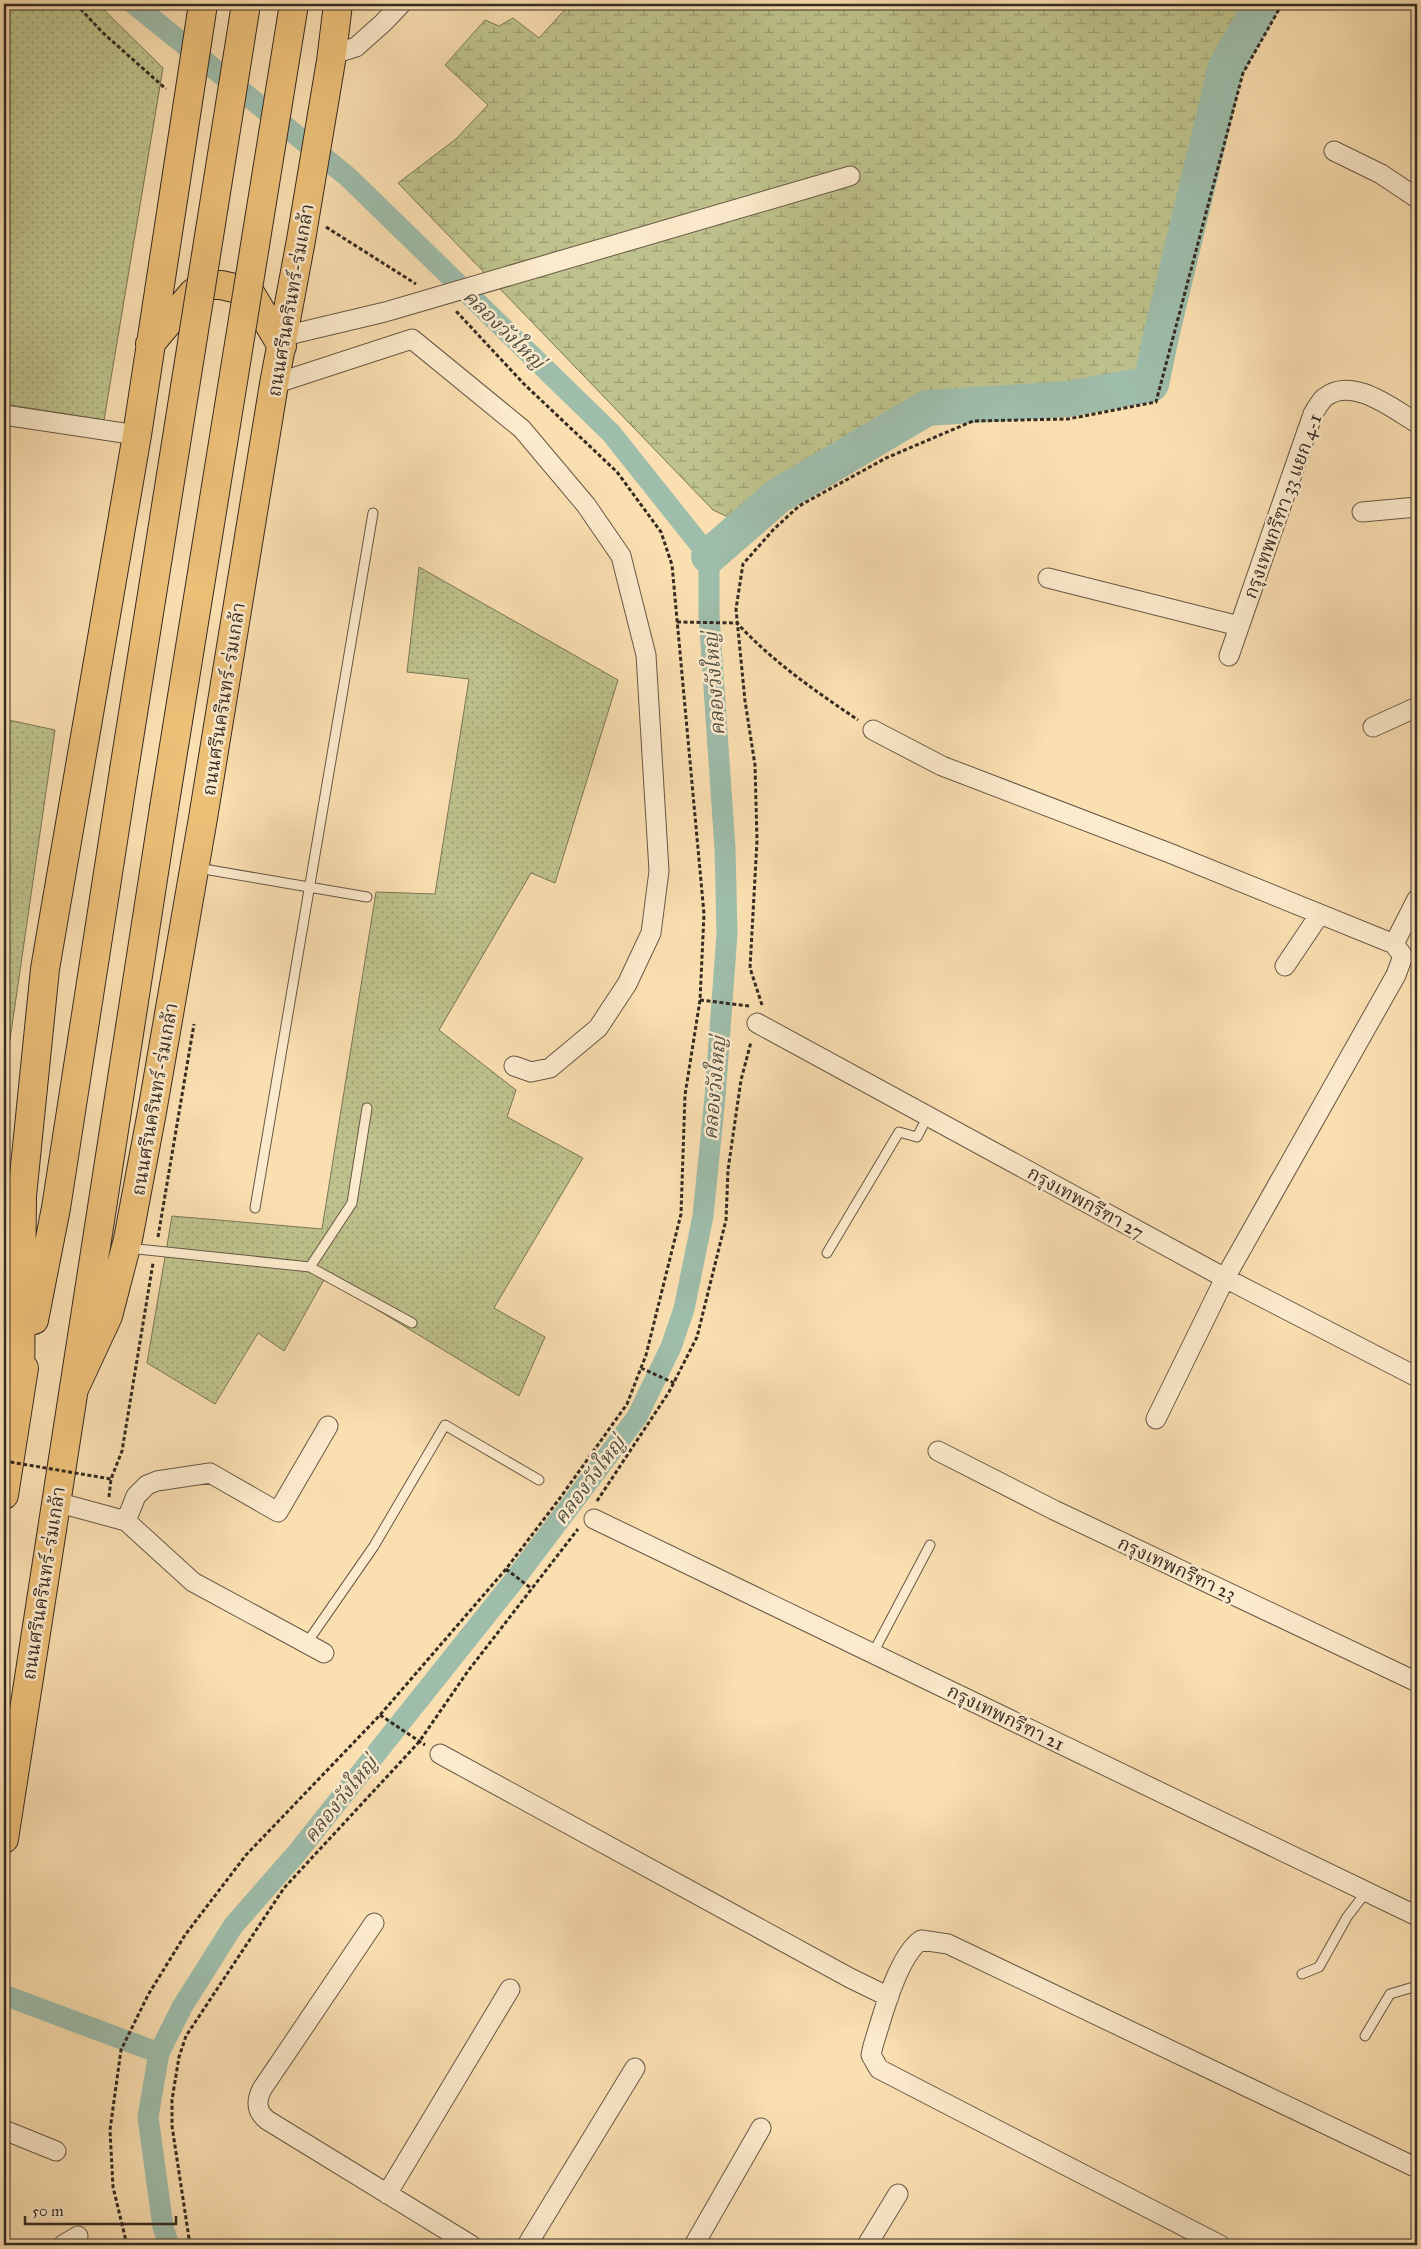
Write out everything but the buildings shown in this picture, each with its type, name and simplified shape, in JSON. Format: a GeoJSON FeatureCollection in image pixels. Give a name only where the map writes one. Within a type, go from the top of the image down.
{"type":"FeatureCollection","features":[{"type":"Feature","properties":{"kind":"main road"},"geometry":{"type":"LineString","coordinates":[[4,1495],[18,1376],[22,1196],[45,969],[136,435],[203,4]]}},
{"type":"Feature","properties":{"kind":"main road"},"geometry":{"type":"LineString","coordinates":[[18,1376],[56,1208],[246,4]]}},
{"type":"Feature","properties":{"kind":"main road","name":"ถนนศรีนครินทร์-ร่มเกล้า"},"geometry":{"type":"LineString","coordinates":[[4,1839],[164,808],[294,4]]}},
{"type":"Feature","properties":{"kind":"main road","name":"ถนนศรีนครินทร์-ร่มเกล้า"},"geometry":{"type":"LineString","coordinates":[[75,1386],[108,1316],[125,1248],[152,1112],[195,868],[274,384],[301,240],[338,4]]}},
{"type":"Feature","properties":{"kind":"main road"},"geometry":{"type":"LineString","coordinates":[[150,344],[193,293],[207,285],[221,285],[242,290],[252,296],[283,341]]}},
{"type":"Feature","properties":{"kind":"street"},"geometry":{"type":"LineString","coordinates":[[330,58],[356,47],[383,24],[401,4]]}},
{"type":"Feature","properties":{"kind":"street"},"geometry":{"type":"LineString","coordinates":[[1334,151],[1381,174],[1417,198]]}},
{"type":"Feature","properties":{"kind":"street"},"geometry":{"type":"LineString","coordinates":[[283,341],[850,176]]}},
{"type":"Feature","properties":{"kind":"street"},"geometry":{"type":"LineString","coordinates":[[274,384],[412,339],[522,430],[586,505],[621,556],[646,655],[659,871],[651,933],[627,984],[598,1028],[550,1068],[531,1072],[514,1066]]}},
{"type":"Feature","properties":{"kind":"street","name":"กรุงเทพกรีฑา 33 แยก 4-1"},"geometry":{"type":"LineString","coordinates":[[1229,656],[1313,414],[1324,398],[1351,390],[1372,397],[1417,423]]}},
{"type":"Feature","properties":{"kind":"street"},"geometry":{"type":"LineString","coordinates":[[4,415],[136,435]]}},
{"type":"Feature","properties":{"kind":"street"},"geometry":{"type":"LineString","coordinates":[[1362,512],[1417,507]]}},
{"type":"Feature","properties":{"kind":"street"},"geometry":{"type":"LineString","coordinates":[[1048,578],[1239,626]]}},
{"type":"Feature","properties":{"kind":"street"},"geometry":{"type":"LineString","coordinates":[[1373,726],[1417,707]]}},
{"type":"Feature","properties":{"kind":"street"},"geometry":{"type":"LineString","coordinates":[[873,730],[942,766],[1163,850],[1394,944],[1403,956],[1396,974],[1225,1278],[1156,1420]]}},
{"type":"Feature","properties":{"kind":"street"},"geometry":{"type":"LineString","coordinates":[[1394,944],[1417,899]]}},
{"type":"Feature","properties":{"kind":"street"},"geometry":{"type":"LineString","coordinates":[[1285,966],[1320,914]]}},
{"type":"Feature","properties":{"kind":"street","name":"กรุงเทพกรีฑา 27"},"geometry":{"type":"LineString","coordinates":[[757,1023],[1225,1278],[1417,1376]]}},
{"type":"Feature","properties":{"kind":"street"},"geometry":{"type":"LineString","coordinates":[[126,1521],[136,1496],[146,1485],[157,1481],[210,1473],[278,1512],[328,1426]]}},
{"type":"Feature","properties":{"kind":"street","name":"กรุงเทพกรีฑา 23"},"geometry":{"type":"LineString","coordinates":[[938,1451],[1054,1510],[1417,1682]]}},
{"type":"Feature","properties":{"kind":"street"},"geometry":{"type":"LineString","coordinates":[[56,1502],[126,1521],[193,1582],[306,1645],[324,1653]]}},
{"type":"Feature","properties":{"kind":"street","name":"กรุงเทพกรีฑา 21"},"geometry":{"type":"LineString","coordinates":[[589,1518],[1417,1916]]}},
{"type":"Feature","properties":{"kind":"street"},"geometry":{"type":"LineString","coordinates":[[435,1751],[850,1978],[889,1997]]}},
{"type":"Feature","properties":{"kind":"street"},"geometry":{"type":"LineString","coordinates":[[374,1923],[262,2088],[257,2102],[259,2111],[267,2120],[471,2245]]}},
{"type":"Feature","properties":{"kind":"street"},"geometry":{"type":"LineString","coordinates":[[1220,2245],[879,2069],[871,2055],[889,1997],[908,1953],[915,1945],[921,1940],[948,1944],[1417,2168]]}},
{"type":"Feature","properties":{"kind":"street"},"geometry":{"type":"LineString","coordinates":[[387,2194],[510,1989]]}},
{"type":"Feature","properties":{"kind":"street"},"geometry":{"type":"LineString","coordinates":[[527,2245],[635,2068]]}},
{"type":"Feature","properties":{"kind":"street"},"geometry":{"type":"LineString","coordinates":[[694,2245],[761,2128]]}},
{"type":"Feature","properties":{"kind":"street"},"geometry":{"type":"LineString","coordinates":[[6,2137],[56,2151]]}},
{"type":"Feature","properties":{"kind":"street"},"geometry":{"type":"LineString","coordinates":[[867,2245],[898,2194]]}},
{"type":"Feature","properties":{"kind":"lane"},"geometry":{"type":"LineString","coordinates":[[255,1208],[373,513]]}},
{"type":"Feature","properties":{"kind":"lane"},"geometry":{"type":"LineString","coordinates":[[195,868],[367,897]]}},
{"type":"Feature","properties":{"kind":"lane"},"geometry":{"type":"LineString","coordinates":[[310,1267],[352,1203],[367,1108]]}},
{"type":"Feature","properties":{"kind":"lane"},"geometry":{"type":"LineString","coordinates":[[827,1254],[899,1132],[917,1137],[928,1116]]}},
{"type":"Feature","properties":{"kind":"lane"},"geometry":{"type":"LineString","coordinates":[[125,1248],[310,1267],[412,1323]]}},
{"type":"Feature","properties":{"kind":"lane"},"geometry":{"type":"LineString","coordinates":[[306,1645],[374,1546],[445,1425],[539,1480]]}},
{"type":"Feature","properties":{"kind":"lane"},"geometry":{"type":"LineString","coordinates":[[873,1653],[930,1545]]}},
{"type":"Feature","properties":{"kind":"lane"},"geometry":{"type":"LineString","coordinates":[[1302,1974],[1319,1967],[1347,1917],[1366,1891]]}},
{"type":"Feature","properties":{"kind":"lane"},"geometry":{"type":"LineString","coordinates":[[1365,2036],[1390,1994],[1417,1986]]}},
{"type":"Feature","properties":{"kind":"path"},"geometry":{"type":"LineString","coordinates":[[76,4],[102,32],[168,91]]}},
{"type":"Feature","properties":{"kind":"path"},"geometry":{"type":"LineString","coordinates":[[700,1000],[763,1008],[750,968],[757,842],[755,765],[736,610],[744,564],[774,528],[799,506],[886,458],[973,421],[1068,419],[1156,402],[1243,73],[1282,4]]}},
{"type":"Feature","properties":{"kind":"path"},"geometry":{"type":"LineString","coordinates":[[325,226],[418,285]]}},
{"type":"Feature","properties":{"kind":"path"},"geometry":{"type":"LineString","coordinates":[[127,2245],[113,2187],[110,2130],[121,2050],[148,1995],[185,1935],[246,1855],[380,1715],[506,1569],[560,1498],[627,1404],[646,1355],[681,1214],[685,1095],[700,1000],[704,914],[672,565],[661,532],[617,472],[524,384],[452,306]]}},
{"type":"Feature","properties":{"kind":"path"},"geometry":{"type":"LineString","coordinates":[[677,622],[738,623],[760,648],[797,678],[873,730]]}},
{"type":"Feature","properties":{"kind":"path"},"geometry":{"type":"LineString","coordinates":[[190,2245],[172,2126],[172,2100],[179,2057],[186,2036],[284,1888],[419,1742],[468,1671],[589,1518],[674,1383],[697,1337],[723,1236],[726,1220],[728,1170],[741,1080],[757,1023]]}},
{"type":"Feature","properties":{"kind":"path"},"geometry":{"type":"LineString","coordinates":[[641,1368],[674,1383]]}},
{"type":"Feature","properties":{"kind":"path"},"geometry":{"type":"LineString","coordinates":[[109,1498],[111,1479],[122,1451]]}},
{"type":"Feature","properties":{"kind":"path"},"geometry":{"type":"LineString","coordinates":[[4,1461],[111,1479]]}},
{"type":"Feature","properties":{"kind":"path"},"geometry":{"type":"LineString","coordinates":[[506,1569],[532,1589]]}},
{"type":"Feature","properties":{"kind":"path"},"geometry":{"type":"LineString","coordinates":[[380,1715],[435,1751]]}},
{"type":"Feature","properties":{"kind":"green space"},"geometry":{"type":"Polygon","coordinates":[[[4,4],[98,4],[163,68],[104,420],[4,404],[4,4]]]}},
{"type":"Feature","properties":{"kind":"green space"},"geometry":{"type":"Polygon","coordinates":[[[570,4],[1253,4],[1205,87],[1148,362],[1139,378],[971,391],[915,399],[803,461],[728,517],[713,510],[398,183],[456,139],[488,105],[445,65],[485,20],[499,26],[513,18],[539,38],[570,4]]]}},
{"type":"Feature","properties":{"kind":"green space"},"geometry":{"type":"Polygon","coordinates":[[[419,567],[618,680],[555,883],[531,873],[439,1030],[516,1090],[507,1117],[583,1158],[494,1308],[545,1337],[519,1396],[325,1278],[284,1351],[258,1333],[215,1404],[147,1363],[172,1216],[322,1229],[376,892],[435,894],[469,679],[407,672],[419,567]]]}},
{"type":"Feature","properties":{"kind":"green space"},"geometry":{"type":"Polygon","coordinates":[[[4,719],[55,730],[4,1081],[4,719]]]}},
{"type":"Feature","properties":{"kind":"waterway","name":"คลองวังใหญ่"},"geometry":{"type":"LineString","coordinates":[[134,4],[348,177],[611,433],[709,556],[709,616],[725,848],[727,934],[715,1097],[703,1216],[684,1309],[671,1347],[637,1417],[512,1583],[296,1854],[233,1926],[182,2007],[159,2053],[148,2117],[163,2227],[169,2245]]}},
{"type":"Feature","properties":{"kind":"waterway"},"geometry":{"type":"LineString","coordinates":[[709,556],[778,496],[927,408],[1068,399],[1151,384],[1226,67],[1262,4]]}},
{"type":"Feature","properties":{"kind":"waterway"},"geometry":{"type":"LineString","coordinates":[[4,1995],[159,2053]]}}]}
